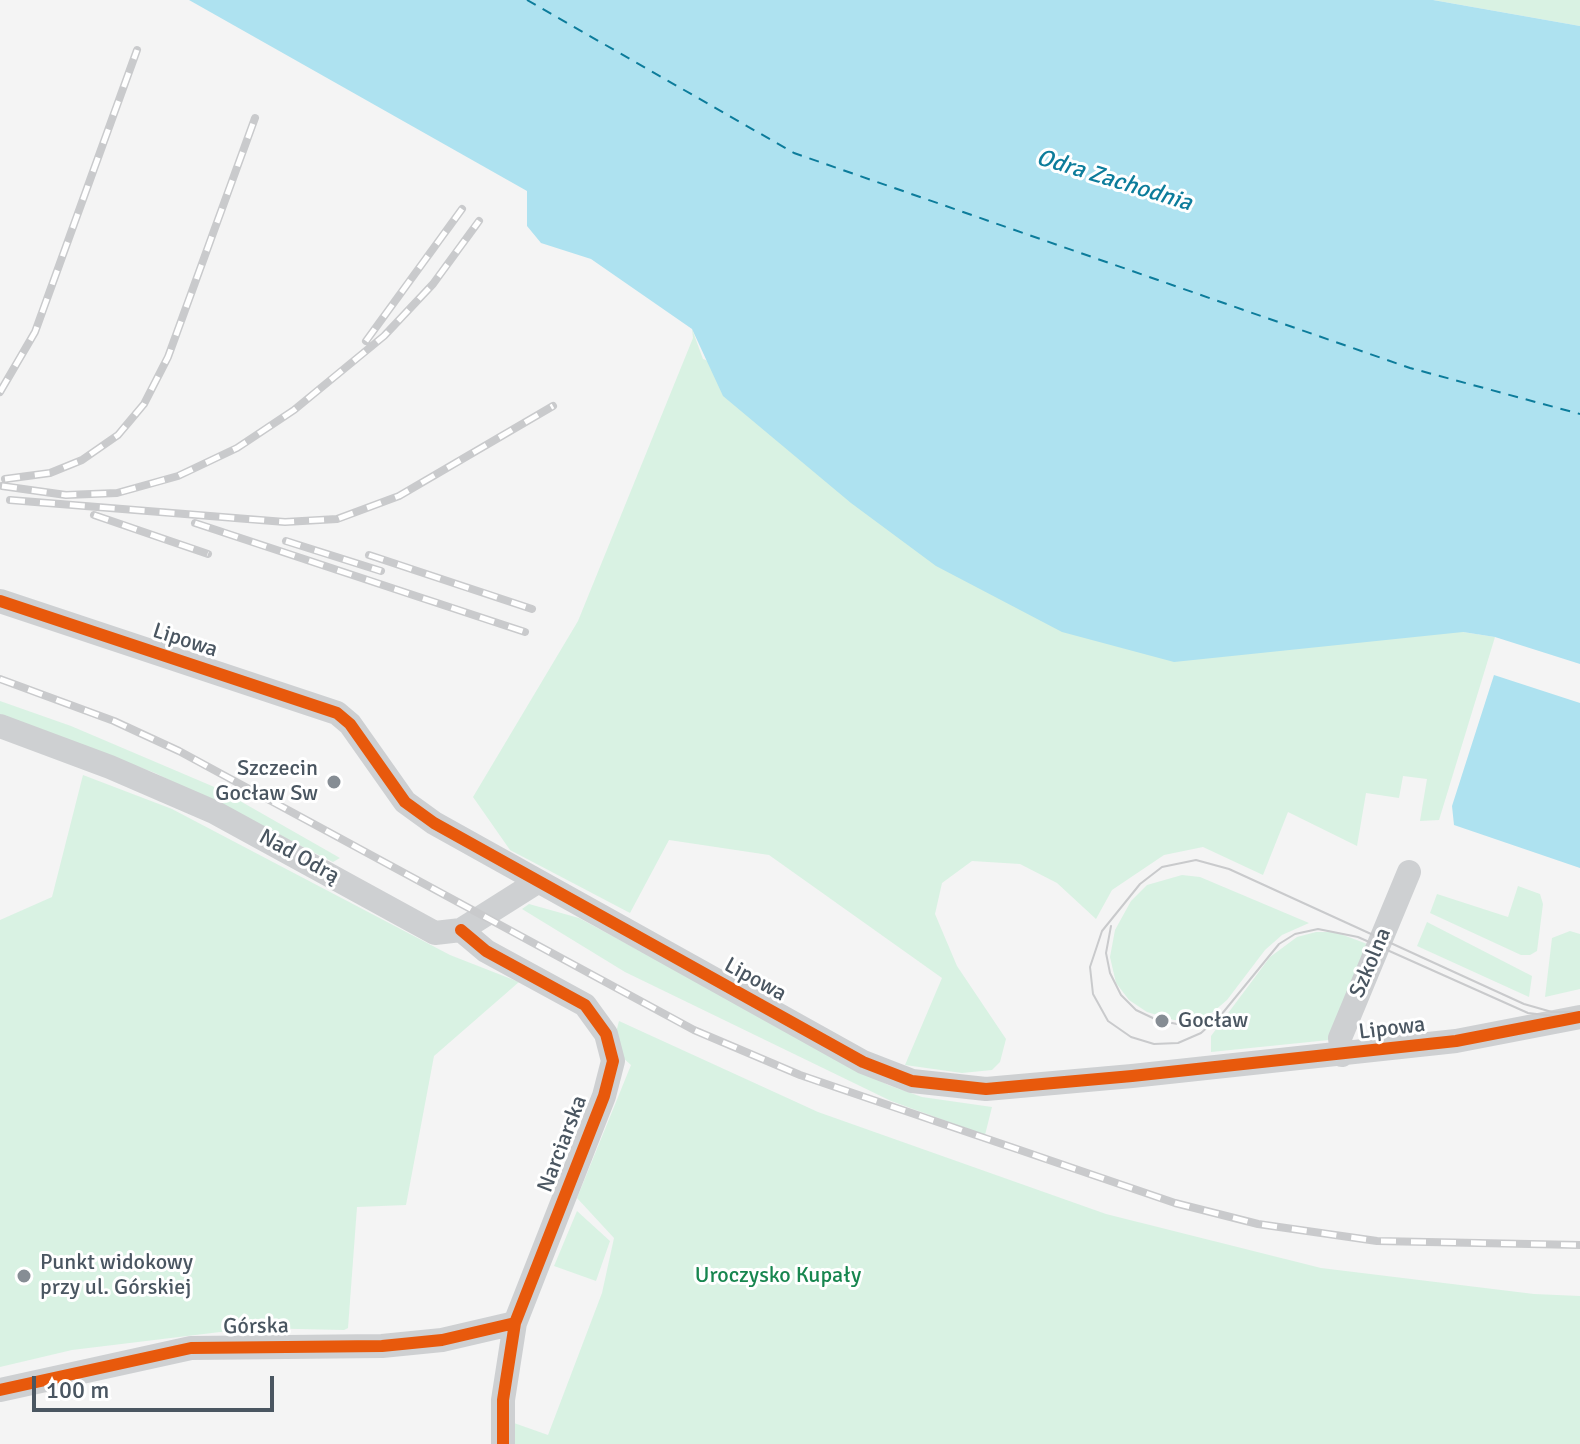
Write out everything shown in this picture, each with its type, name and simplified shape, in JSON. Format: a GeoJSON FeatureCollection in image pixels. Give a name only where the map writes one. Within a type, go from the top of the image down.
{"type":"FeatureCollection","features":[{"type":"Feature","properties":{"kind":"street","name":"Lipowa"},"geometry":{"type":"LineString","coordinates":[[0,601],[337,713],[350,724],[405,802],[434,823],[863,1062],[921,1084],[1007,1088],[1342,1055],[1479,1038],[1580,1017]]}},
{"type":"Feature","properties":{"kind":"street","name":"Nad Odrą"},"geometry":{"type":"LineString","coordinates":[[0,726],[110,767],[214,812],[429,931],[446,934],[461,930]]}},
{"type":"Feature","properties":{"kind":"street","name":"Szkolna"},"geometry":{"type":"LineString","coordinates":[[1342,1055],[1340,1038],[1409,872]]}},
{"type":"Feature","properties":{"kind":"street"},"geometry":{"type":"LineString","coordinates":[[461,930],[537,882]]}},
{"type":"Feature","properties":{"kind":"street","name":"Narciarska"},"geometry":{"type":"LineString","coordinates":[[461,930],[486,951],[585,1005],[612,1048],[613,1061],[604,1096],[515,1323],[503,1400],[503,1444]]}},
{"type":"Feature","properties":{"kind":"street","name":"Górska"},"geometry":{"type":"LineString","coordinates":[[0,1390],[191,1348],[382,1346],[442,1340],[515,1323]]}},
{"type":"Feature","properties":{"kind":"green space"},"geometry":{"type":"Polygon","coordinates":[[[1433,0],[1580,0],[1580,26],[1433,0]]]}},
{"type":"Feature","properties":{"kind":"green space"},"geometry":{"type":"Polygon","coordinates":[[[692,329],[703,359],[1463,632],[1495,637],[1439,820],[1420,821],[1427,779],[1403,776],[1399,798],[1366,793],[1357,846],[1288,812],[1263,875],[1203,847],[1164,855],[1112,890],[1096,919],[1057,883],[1020,864],[972,861],[942,883],[935,914],[957,966],[1006,1039],[1000,1062],[992,1070],[962,1073],[905,1065],[942,978],[769,855],[669,840],[630,913],[510,850],[473,797],[578,621],[693,338],[692,329]]]}},
{"type":"Feature","properties":{"kind":"green space"},"geometry":{"type":"Polygon","coordinates":[[[0,701],[71,726],[219,789],[340,858],[333,862],[155,773],[0,714],[0,701]]]}},
{"type":"Feature","properties":{"kind":"green space"},"geometry":{"type":"Polygon","coordinates":[[[83,775],[172,809],[450,955],[519,982],[434,1056],[406,1205],[357,1207],[348,1328],[344,1330],[253,1328],[72,1350],[0,1367],[0,920],[52,897],[83,775]]]}},
{"type":"Feature","properties":{"kind":"green space"},"geometry":{"type":"Polygon","coordinates":[[[1182,875],[1200,877],[1309,923],[1282,935],[1265,950],[1227,1000],[1213,1012],[1195,1020],[1174,1020],[1147,1012],[1129,1000],[1116,983],[1110,957],[1115,930],[1131,901],[1147,885],[1182,875]]]}},
{"type":"Feature","properties":{"kind":"green space"},"geometry":{"type":"Polygon","coordinates":[[[1518,886],[1540,894],[1543,904],[1537,951],[1530,955],[1521,955],[1430,913],[1437,894],[1508,917],[1518,886]]]}},
{"type":"Feature","properties":{"kind":"green space"},"geometry":{"type":"Polygon","coordinates":[[[529,904],[579,918],[888,1085],[922,1097],[992,1107],[985,1135],[891,1101],[625,972],[522,909],[529,904]]]}},
{"type":"Feature","properties":{"kind":"green space"},"geometry":{"type":"Polygon","coordinates":[[[1427,922],[1532,976],[1529,997],[1417,946],[1427,922]]]}},
{"type":"Feature","properties":{"kind":"green space"},"geometry":{"type":"Polygon","coordinates":[[[1570,931],[1580,934],[1580,989],[1545,997],[1552,938],[1570,931]]]}},
{"type":"Feature","properties":{"kind":"green space"},"geometry":{"type":"Polygon","coordinates":[[[1316,932],[1335,932],[1370,945],[1329,1040],[1211,1052],[1211,1036],[1270,957],[1297,937],[1316,932]]]}},
{"type":"Feature","properties":{"kind":"green space","name":"Uroczysko Kupały"},"geometry":{"type":"Polygon","coordinates":[[[619,1021],[818,1112],[1106,1214],[1321,1268],[1534,1294],[1580,1296],[1580,1444],[513,1444],[514,1423],[548,1435],[602,1293],[614,1238],[577,1198],[631,1065],[612,1048],[619,1021]]]}},
{"type":"Feature","properties":{"kind":"green space"},"geometry":{"type":"Polygon","coordinates":[[[577,1211],[610,1241],[596,1281],[554,1266],[577,1211]]]}},
{"type":"Feature","properties":{"kind":"water","name":"Odra Zachodnia"},"geometry":{"type":"Polygon","coordinates":[[[189,0],[1433,0],[1580,26],[1580,664],[1495,637],[1463,632],[1174,662],[1062,632],[936,566],[851,503],[723,396],[692,329],[591,259],[541,243],[527,226],[527,191],[189,0]]]}},
{"type":"Feature","properties":{"kind":"water"},"geometry":{"type":"Polygon","coordinates":[[[1494,675],[1580,703],[1580,868],[1454,825],[1452,806],[1494,675]]]}},
{"type":"Feature","properties":{"kind":"ferry route"},"geometry":{"type":"LineString","coordinates":[[527,0],[794,153],[1410,368],[1580,414]]}},
{"type":"Feature","properties":{"kind":"tram line"},"geometry":{"type":"LineString","coordinates":[[1580,1012],[1552,1012],[1524,1004],[1229,869],[1196,860],[1162,867],[1140,884],[1102,931],[1090,967],[1093,994],[1108,1021],[1131,1037],[1154,1044],[1178,1043],[1201,1033],[1221,1015],[1279,944],[1295,934],[1318,929],[1358,937],[1528,1013],[1580,1019]]}},
{"type":"Feature","properties":{"kind":"tram line"},"geometry":{"type":"LineString","coordinates":[[1111,926],[1106,953],[1110,973],[1121,995],[1136,1010],[1157,1020],[1177,1024],[1198,1021],[1217,1013]]}},
{"type":"Feature","properties":{"kind":"railway"},"geometry":{"type":"LineString","coordinates":[[0,392],[35,332],[137,50]]}},
{"type":"Feature","properties":{"kind":"railway"},"geometry":{"type":"LineString","coordinates":[[5,479],[50,473],[82,460],[118,435],[144,404],[168,357],[255,118]]}},
{"type":"Feature","properties":{"kind":"railway"},"geometry":{"type":"LineString","coordinates":[[366,341],[462,209]]}},
{"type":"Feature","properties":{"kind":"railway"},"geometry":{"type":"LineString","coordinates":[[2,486],[66,495],[117,493],[178,476],[237,448],[294,410],[384,336],[433,284],[479,221]]}},
{"type":"Feature","properties":{"kind":"railway"},"geometry":{"type":"LineString","coordinates":[[10,500],[285,522],[337,519],[399,496],[553,406]]}},
{"type":"Feature","properties":{"kind":"railway"},"geometry":{"type":"LineString","coordinates":[[94,515],[208,554]]}},
{"type":"Feature","properties":{"kind":"railway"},"geometry":{"type":"LineString","coordinates":[[195,523],[525,632]]}},
{"type":"Feature","properties":{"kind":"railway"},"geometry":{"type":"LineString","coordinates":[[286,541],[381,571]]}},
{"type":"Feature","properties":{"kind":"railway"},"geometry":{"type":"LineString","coordinates":[[369,555],[532,609]]}},
{"type":"Feature","properties":{"kind":"railway"},"geometry":{"type":"LineString","coordinates":[[0,679],[114,721],[179,751],[694,1030],[800,1075],[1175,1203],[1258,1224],[1377,1241],[1580,1245]]}},
{"type":"Feature","properties":{"kind":"cycle path"},"geometry":{"type":"LineString","coordinates":[[0,601],[337,713],[350,724],[405,802],[434,823],[863,1062],[912,1081],[986,1089],[1132,1076],[1456,1041],[1580,1017]]}},
{"type":"Feature","properties":{"kind":"cycle path"},"geometry":{"type":"LineString","coordinates":[[461,930],[486,951],[585,1005],[606,1034],[613,1061],[604,1096],[515,1323],[503,1400],[503,1444]]}},
{"type":"Feature","properties":{"kind":"cycle path"},"geometry":{"type":"LineString","coordinates":[[0,1390],[191,1348],[382,1346],[442,1340],[515,1323]]}},
{"type":"Feature","properties":{"kind":"place","name":"Szczecin Gocław Sw"},"geometry":{"type":"Point","coordinates":[334,782]}},
{"type":"Feature","properties":{"kind":"place","name":"Gocław"},"geometry":{"type":"Point","coordinates":[1162,1021]}},
{"type":"Feature","properties":{"kind":"place","name":"Punkt widokowy przy ul. Górskiej"},"geometry":{"type":"Point","coordinates":[24,1276]}}]}
